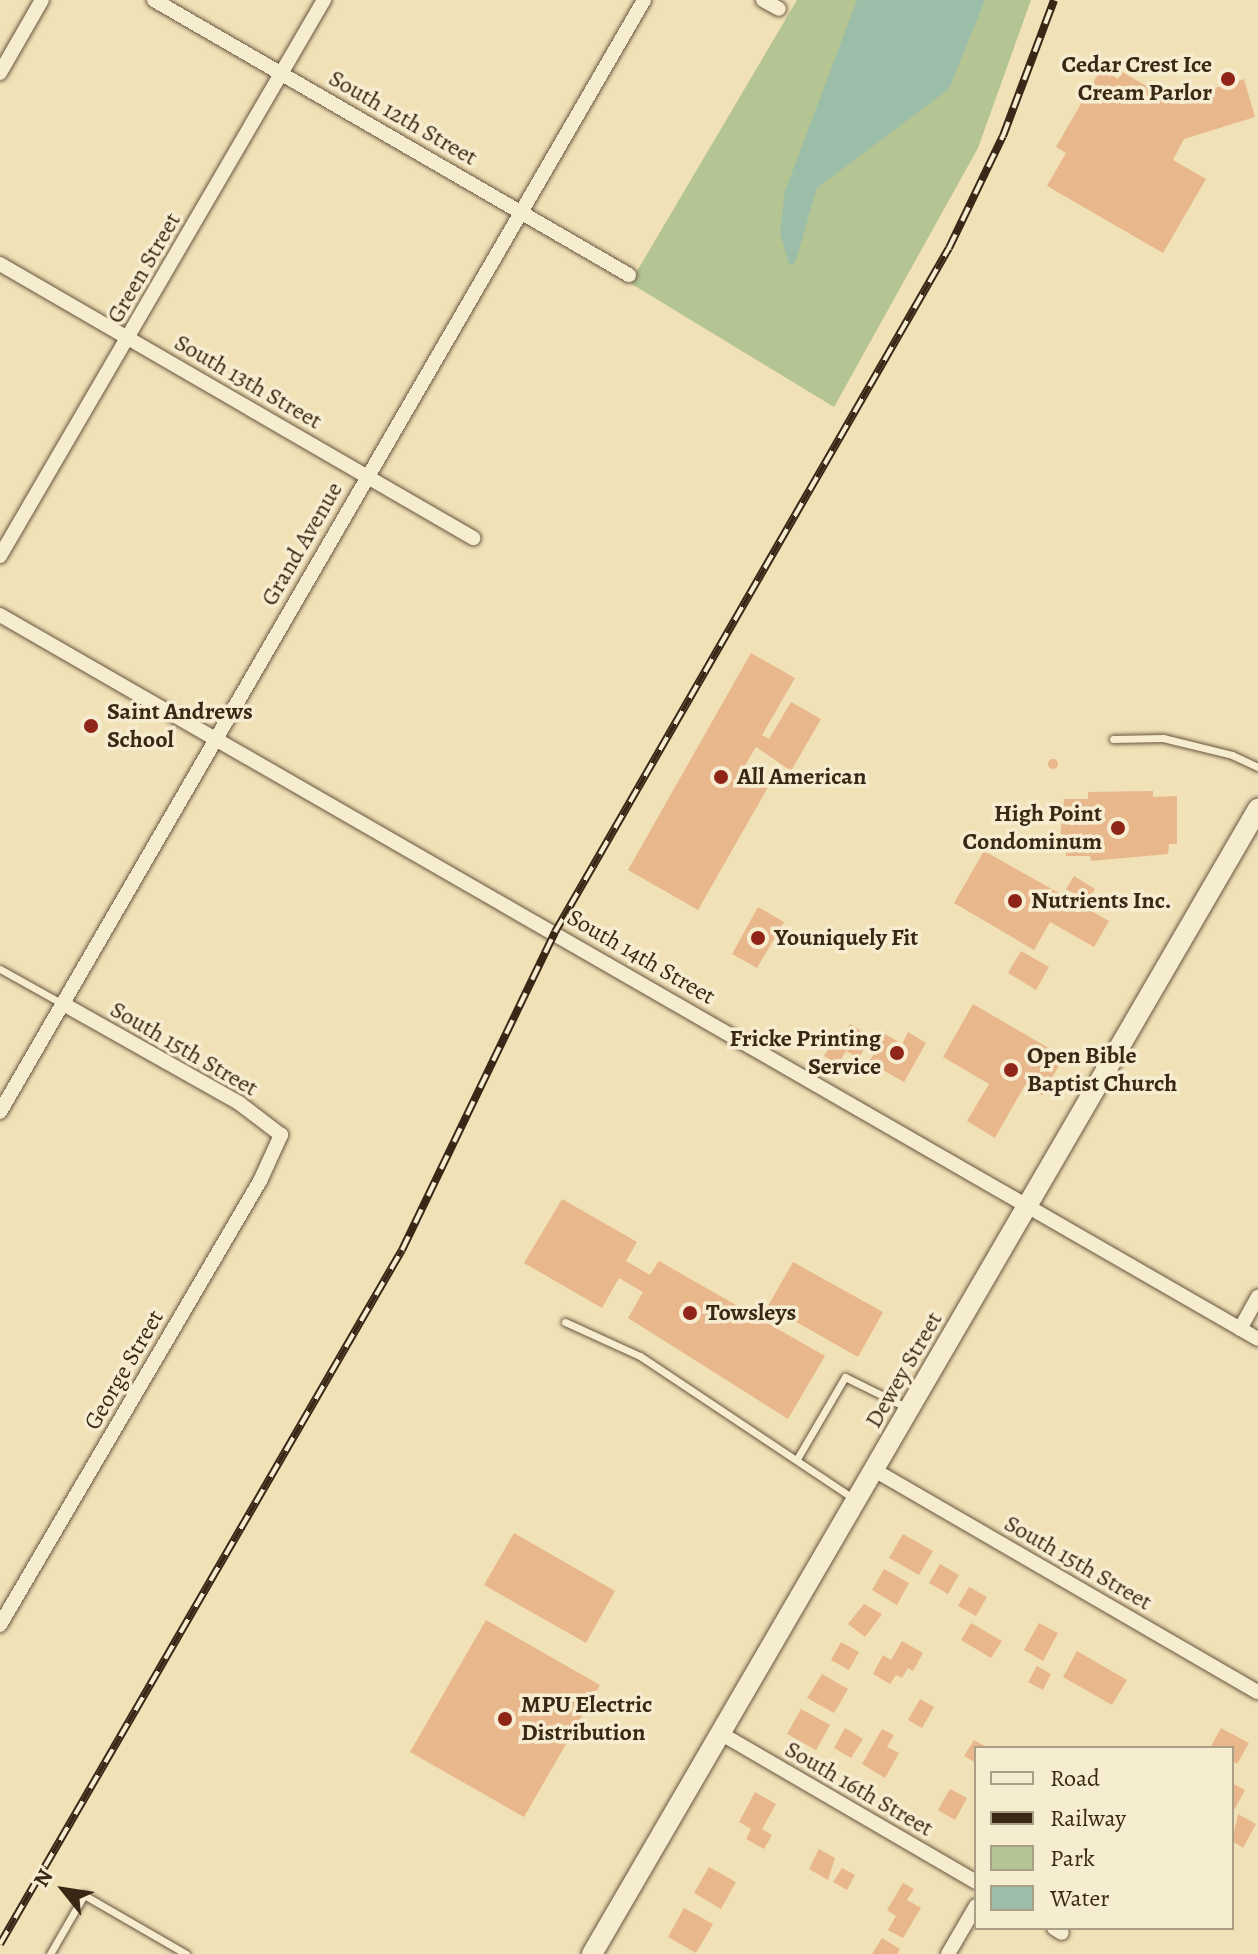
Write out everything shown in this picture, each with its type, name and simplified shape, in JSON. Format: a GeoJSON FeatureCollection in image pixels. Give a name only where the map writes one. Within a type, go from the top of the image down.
{"type":"FeatureCollection","features":[{"type":"Feature","properties":{"kind":"street"},"geometry":{"type":"LineString","coordinates":[[0,73],[42,0]]}},
{"type":"Feature","properties":{"kind":"street","name":"South 12th Street"},"geometry":{"type":"LineString","coordinates":[[154,0],[629,275]]}},
{"type":"Feature","properties":{"kind":"street","name":"Green Street"},"geometry":{"type":"LineString","coordinates":[[0,556],[324,0]]}},
{"type":"Feature","properties":{"kind":"street","name":"Grand Avenue"},"geometry":{"type":"LineString","coordinates":[[0,1112],[644,0]]}},
{"type":"Feature","properties":{"kind":"street"},"geometry":{"type":"LineString","coordinates":[[763,0],[779,9]]}},
{"type":"Feature","properties":{"kind":"street","name":"South 13th Street"},"geometry":{"type":"LineString","coordinates":[[0,264],[473,538]]}},
{"type":"Feature","properties":{"kind":"street","name":"South 14th Street"},"geometry":{"type":"LineString","coordinates":[[0,615],[1258,1339]]}},
{"type":"Feature","properties":{"kind":"street","name":"Dewey Street"},"geometry":{"type":"LineString","coordinates":[[592,1954],[858,1502],[1258,809]]}},
{"type":"Feature","properties":{"kind":"street","name":"South 15th Street"},"geometry":{"type":"LineString","coordinates":[[63,1004],[239,1103],[281,1135]]}},
{"type":"Feature","properties":{"kind":"street","name":"George Street"},"geometry":{"type":"LineString","coordinates":[[0,1625],[260,1181],[281,1135]]}},
{"type":"Feature","properties":{"kind":"street"},"geometry":{"type":"LineString","coordinates":[[1240,1329],[1258,1297]]}},
{"type":"Feature","properties":{"kind":"street","name":"South 15th Street"},"geometry":{"type":"LineString","coordinates":[[876,1471],[1258,1692]]}},
{"type":"Feature","properties":{"kind":"street","name":"South 16th Street"},"geometry":{"type":"LineString","coordinates":[[720,1733],[974,1881]]}},
{"type":"Feature","properties":{"kind":"street"},"geometry":{"type":"LineString","coordinates":[[948,1954],[974,1909]]}},
{"type":"Feature","properties":{"kind":"lane"},"geometry":{"type":"LineString","coordinates":[[1113,739],[1163,738],[1232,755],[1258,767]]}},
{"type":"Feature","properties":{"kind":"lane"},"geometry":{"type":"LineString","coordinates":[[0,969],[63,1004]]}},
{"type":"Feature","properties":{"kind":"lane"},"geometry":{"type":"LineString","coordinates":[[565,1322],[640,1356],[858,1502]]}},
{"type":"Feature","properties":{"kind":"lane"},"geometry":{"type":"LineString","coordinates":[[797,1459],[845,1377],[911,1410]]}},
{"type":"Feature","properties":{"kind":"lane"},"geometry":{"type":"LineString","coordinates":[[50,1954],[84,1895],[186,1954]]}},
{"type":"Feature","properties":{"kind":"green space"},"geometry":{"type":"Polygon","coordinates":[[[797,0],[1031,0],[978,148],[834,407],[630,283],[797,0]]]}},
{"type":"Feature","properties":{"kind":"water"},"geometry":{"type":"Polygon","coordinates":[[[857,0],[985,0],[949,89],[817,188],[795,263],[789,265],[780,232],[785,191],[857,0]]]}},
{"type":"Feature","properties":{"kind":"building"},"geometry":{"type":"Polygon","coordinates":[[[1101,69],[1118,79],[1122,72],[1173,101],[1244,79],[1255,117],[1184,139],[1173,160],[1206,179],[1163,253],[1047,186],[1066,153],[1056,147],[1101,69]]]}},
{"type":"Feature","properties":{"kind":"building","name":"All American"},"geometry":{"type":"Polygon","coordinates":[[[751,653],[795,678],[762,735],[769,739],[791,702],[821,719],[791,771],[756,747],[744,767],[771,782],[698,910],[628,870],[751,653]]]}},
{"type":"Feature","properties":{"kind":"building"},"geometry":{"type":"Polygon","coordinates":[[[1053,759],[1058,764],[1053,769],[1048,764],[1053,759]]]}},
{"type":"Feature","properties":{"kind":"building","name":"High Point Condominum"},"geometry":{"type":"Polygon","coordinates":[[[1153,791],[1153,797],[1177,796],[1177,844],[1169,844],[1168,854],[1091,861],[1090,856],[1066,856],[1066,849],[1059,849],[1064,799],[1088,799],[1088,792],[1153,791]]]}},
{"type":"Feature","properties":{"kind":"building","name":"Nutrients Inc."},"geometry":{"type":"Polygon","coordinates":[[[984,851],[1109,921],[1094,947],[1050,922],[1034,950],[954,903],[984,851]]]}},
{"type":"Feature","properties":{"kind":"building"},"geometry":{"type":"Polygon","coordinates":[[[1074,876],[1095,889],[1087,901],[1066,889],[1074,876]]]}},
{"type":"Feature","properties":{"kind":"building","name":"Youniquely Fit"},"geometry":{"type":"Polygon","coordinates":[[[758,907],[784,922],[757,968],[732,954],[758,907]]]}},
{"type":"Feature","properties":{"kind":"building"},"geometry":{"type":"Polygon","coordinates":[[[1021,951],[1049,967],[1036,990],[1008,973],[1021,951]]]}},
{"type":"Feature","properties":{"kind":"building","name":"Open Bible Baptist Church"},"geometry":{"type":"Polygon","coordinates":[[[973,1004],[1064,1057],[1042,1095],[1025,1085],[995,1138],[967,1121],[989,1084],[943,1057],[973,1004]]]}},
{"type":"Feature","properties":{"kind":"building"},"geometry":{"type":"Polygon","coordinates":[[[850,1024],[871,1037],[859,1058],[846,1051],[838,1064],[824,1056],[838,1033],[843,1036],[850,1024]]]}},
{"type":"Feature","properties":{"kind":"building","name":"Fricke Printing Service"},"geometry":{"type":"Polygon","coordinates":[[[908,1032],[926,1043],[904,1082],[869,1062],[885,1034],[902,1044],[908,1032]]]}},
{"type":"Feature","properties":{"kind":"building","name":"Towsleys"},"geometry":{"type":"Polygon","coordinates":[[[562,1199],[637,1242],[626,1261],[650,1275],[659,1261],[825,1356],[788,1419],[628,1318],[643,1292],[619,1278],[602,1308],[524,1263],[562,1199]]]}},
{"type":"Feature","properties":{"kind":"building"},"geometry":{"type":"Polygon","coordinates":[[[793,1262],[883,1312],[858,1357],[768,1306],[793,1262]]]}},
{"type":"Feature","properties":{"kind":"building"},"geometry":{"type":"Polygon","coordinates":[[[514,1533],[615,1591],[586,1643],[484,1585],[514,1533]]]}},
{"type":"Feature","properties":{"kind":"building"},"geometry":{"type":"Polygon","coordinates":[[[903,1534],[933,1551],[919,1575],[889,1558],[903,1534]]]}},
{"type":"Feature","properties":{"kind":"building"},"geometry":{"type":"Polygon","coordinates":[[[940,1564],[959,1575],[948,1594],[929,1583],[940,1564]]]}},
{"type":"Feature","properties":{"kind":"building"},"geometry":{"type":"Polygon","coordinates":[[[884,1569],[909,1583],[897,1605],[872,1590],[884,1569]]]}},
{"type":"Feature","properties":{"kind":"building"},"geometry":{"type":"Polygon","coordinates":[[[969,1587],[987,1597],[976,1616],[958,1606],[969,1587]]]}},
{"type":"Feature","properties":{"kind":"building"},"geometry":{"type":"Polygon","coordinates":[[[864,1604],[882,1614],[865,1637],[848,1624],[864,1604]]]}},
{"type":"Feature","properties":{"kind":"building","name":"MPU Electric Distribution"},"geometry":{"type":"Polygon","coordinates":[[[486,1620],[600,1685],[524,1817],[410,1752],[486,1620]]]}},
{"type":"Feature","properties":{"kind":"building"},"geometry":{"type":"Polygon","coordinates":[[[971,1623],[1002,1641],[991,1658],[961,1640],[971,1623]]]}},
{"type":"Feature","properties":{"kind":"building"},"geometry":{"type":"Polygon","coordinates":[[[1039,1623],[1058,1633],[1043,1661],[1024,1650],[1039,1623]]]}},
{"type":"Feature","properties":{"kind":"building"},"geometry":{"type":"Polygon","coordinates":[[[902,1641],[923,1653],[913,1671],[908,1668],[902,1678],[896,1675],[890,1684],[873,1674],[883,1655],[891,1660],[902,1641]]]}},
{"type":"Feature","properties":{"kind":"building"},"geometry":{"type":"Polygon","coordinates":[[[841,1642],[859,1652],[849,1670],[831,1660],[841,1642]]]}},
{"type":"Feature","properties":{"kind":"building"},"geometry":{"type":"Polygon","coordinates":[[[1077,1651],[1127,1680],[1112,1705],[1063,1677],[1077,1651]]]}},
{"type":"Feature","properties":{"kind":"building"},"geometry":{"type":"Polygon","coordinates":[[[1037,1666],[1051,1674],[1043,1690],[1028,1682],[1037,1666]]]}},
{"type":"Feature","properties":{"kind":"building"},"geometry":{"type":"Polygon","coordinates":[[[822,1674],[848,1689],[834,1713],[807,1698],[822,1674]]]}},
{"type":"Feature","properties":{"kind":"building"},"geometry":{"type":"Polygon","coordinates":[[[920,1699],[934,1707],[922,1728],[908,1720],[920,1699]]]}},
{"type":"Feature","properties":{"kind":"building"},"geometry":{"type":"Polygon","coordinates":[[[801,1709],[830,1725],[816,1750],[787,1734],[801,1709]]]}},
{"type":"Feature","properties":{"kind":"building"},"geometry":{"type":"Polygon","coordinates":[[[845,1728],[863,1739],[851,1758],[834,1748],[845,1728]]]}},
{"type":"Feature","properties":{"kind":"building"},"geometry":{"type":"Polygon","coordinates":[[[1221,1728],[1249,1743],[1237,1764],[1234,1762],[1234,1746],[1211,1746],[1221,1728]]]}},
{"type":"Feature","properties":{"kind":"building"},"geometry":{"type":"Polygon","coordinates":[[[882,1729],[894,1735],[887,1747],[899,1753],[885,1778],[862,1764],[882,1729]]]}},
{"type":"Feature","properties":{"kind":"building"},"geometry":{"type":"Polygon","coordinates":[[[974,1740],[984,1746],[974,1746],[974,1762],[964,1756],[974,1740]]]}},
{"type":"Feature","properties":{"kind":"building"},"geometry":{"type":"Polygon","coordinates":[[[1234,1784],[1245,1790],[1234,1810],[1234,1784]]]}},
{"type":"Feature","properties":{"kind":"building"},"geometry":{"type":"Polygon","coordinates":[[[950,1789],[967,1798],[955,1820],[938,1810],[950,1789]]]}},
{"type":"Feature","properties":{"kind":"building"},"geometry":{"type":"Polygon","coordinates":[[[755,1792],[776,1804],[762,1829],[772,1835],[764,1849],[746,1839],[751,1829],[739,1822],[755,1792]]]}},
{"type":"Feature","properties":{"kind":"building"},"geometry":{"type":"Polygon","coordinates":[[[1238,1814],[1256,1824],[1243,1848],[1234,1842],[1238,1814]]]}},
{"type":"Feature","properties":{"kind":"building"},"geometry":{"type":"Polygon","coordinates":[[[819,1849],[835,1858],[828,1880],[809,1869],[819,1849]]]}},
{"type":"Feature","properties":{"kind":"building"},"geometry":{"type":"Polygon","coordinates":[[[709,1867],[736,1882],[721,1909],[694,1893],[709,1867]]]}},
{"type":"Feature","properties":{"kind":"building"},"geometry":{"type":"Polygon","coordinates":[[[842,1868],[855,1875],[847,1890],[833,1882],[842,1868]]]}},
{"type":"Feature","properties":{"kind":"building"},"geometry":{"type":"Polygon","coordinates":[[[903,1883],[914,1889],[907,1900],[921,1908],[903,1938],[888,1930],[896,1916],[887,1910],[903,1883]]]}},
{"type":"Feature","properties":{"kind":"building"},"geometry":{"type":"Polygon","coordinates":[[[684,1908],[713,1924],[696,1953],[668,1937],[684,1908]]]}},
{"type":"Feature","properties":{"kind":"building"},"geometry":{"type":"Polygon","coordinates":[[[882,1938],[900,1949],[897,1954],[872,1954],[882,1938]]]}},
{"type":"Feature","properties":{"kind":"railway"},"geometry":{"type":"LineString","coordinates":[[0,1944],[402,1250],[555,932],[949,248],[1003,136],[1054,0]]}},
{"type":"Feature","properties":{"kind":"place","name":"Cedar Crest Ice Cream Parlor"},"geometry":{"type":"Point","coordinates":[1228,79]}},
{"type":"Feature","properties":{"kind":"place","name":"Saint Andrews School"},"geometry":{"type":"Point","coordinates":[91,726]}},
{"type":"Feature","properties":{"kind":"place","name":"All American"},"geometry":{"type":"Point","coordinates":[721,777]}},
{"type":"Feature","properties":{"kind":"place","name":"High Point Condominum"},"geometry":{"type":"Point","coordinates":[1118,828]}},
{"type":"Feature","properties":{"kind":"place","name":"Nutrients Inc."},"geometry":{"type":"Point","coordinates":[1015,901]}},
{"type":"Feature","properties":{"kind":"place","name":"Youniquely Fit"},"geometry":{"type":"Point","coordinates":[758,938]}},
{"type":"Feature","properties":{"kind":"place","name":"Fricke Printing Service"},"geometry":{"type":"Point","coordinates":[897,1053]}},
{"type":"Feature","properties":{"kind":"place","name":"Open Bible Baptist Church"},"geometry":{"type":"Point","coordinates":[1011,1070]}},
{"type":"Feature","properties":{"kind":"place","name":"Towsleys"},"geometry":{"type":"Point","coordinates":[690,1313]}},
{"type":"Feature","properties":{"kind":"place","name":"MPU Electric Distribution"},"geometry":{"type":"Point","coordinates":[505,1719]}}]}
